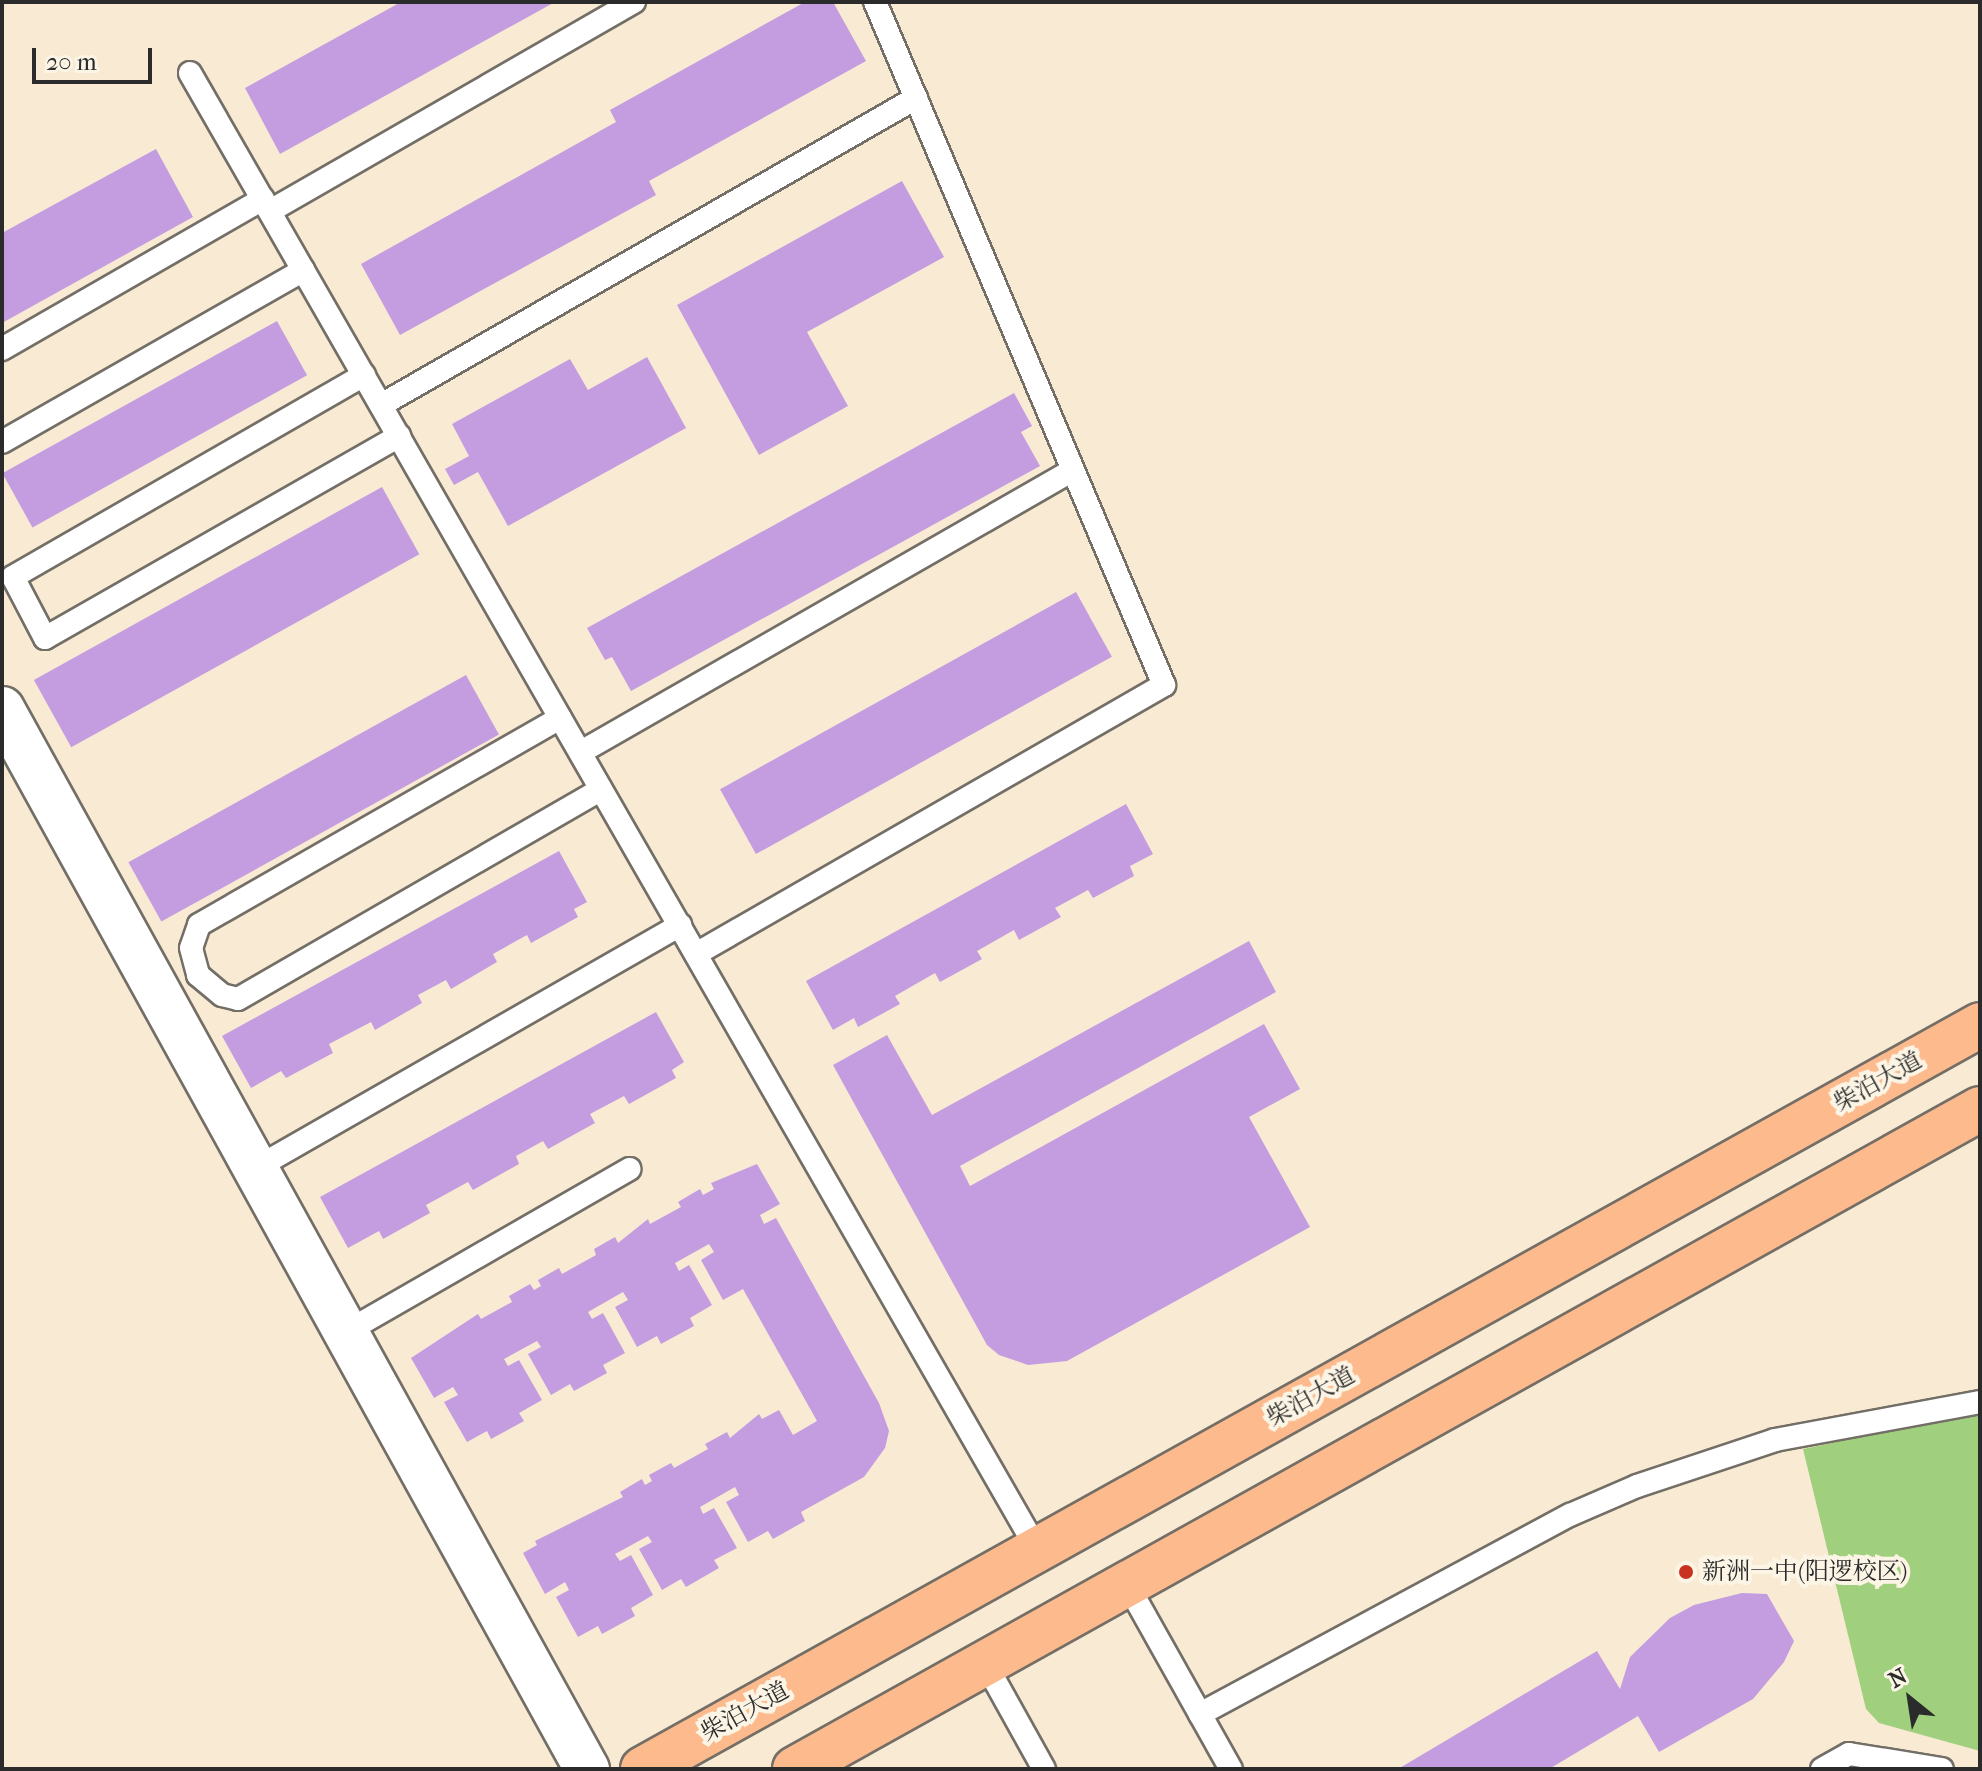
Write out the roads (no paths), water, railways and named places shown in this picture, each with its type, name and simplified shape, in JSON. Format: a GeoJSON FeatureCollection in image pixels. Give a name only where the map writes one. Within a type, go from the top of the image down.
{"type":"FeatureCollection","features":[{"type":"Feature","properties":{"kind":"highway","name":"柴泊大道"},"geometry":{"type":"LineString","coordinates":[[643,1769],[1980,1025]]}},
{"type":"Feature","properties":{"kind":"highway"},"geometry":{"type":"LineString","coordinates":[[795,1769],[1980,1109]]}},
{"type":"Feature","properties":{"kind":"street"},"geometry":{"type":"LineString","coordinates":[[2,709],[587,1769]]}},
{"type":"Feature","properties":{"kind":"lane"},"geometry":{"type":"LineString","coordinates":[[2,349],[634,2]]}},
{"type":"Feature","properties":{"kind":"lane"},"geometry":{"type":"LineString","coordinates":[[696,954],[1164,685],[875,2]]}},
{"type":"Feature","properties":{"kind":"lane"},"geometry":{"type":"LineString","coordinates":[[190,73],[1037,1549]]}},
{"type":"Feature","properties":{"kind":"lane"},"geometry":{"type":"LineString","coordinates":[[381,405],[916,98]]}},
{"type":"Feature","properties":{"kind":"lane"},"geometry":{"type":"LineString","coordinates":[[2,442],[303,270]]}},
{"type":"Feature","properties":{"kind":"lane"},"geometry":{"type":"LineString","coordinates":[[364,375],[13,577],[45,638],[399,436]]}},
{"type":"Feature","properties":{"kind":"lane"},"geometry":{"type":"LineString","coordinates":[[581,752],[1073,470]]}},
{"type":"Feature","properties":{"kind":"lane"},"geometry":{"type":"LineString","coordinates":[[560,718],[199,925],[191,948],[198,975],[222,995],[238,999],[601,789]]}},
{"type":"Feature","properties":{"kind":"lane"},"geometry":{"type":"LineString","coordinates":[[256,1168],[680,925]]}},
{"type":"Feature","properties":{"kind":"lane"},"geometry":{"type":"LineString","coordinates":[[346,1332],[629,1169]]}},
{"type":"Feature","properties":{"kind":"lane"},"geometry":{"type":"LineString","coordinates":[[1200,1714],[1570,1515],[1637,1486],[1775,1440],[1980,1402]]}},
{"type":"Feature","properties":{"kind":"lane"},"geometry":{"type":"LineString","coordinates":[[1127,1584],[1231,1769]]}},
{"type":"Feature","properties":{"kind":"lane"},"geometry":{"type":"LineString","coordinates":[[985,1663],[1044,1769]]}},
{"type":"Feature","properties":{"kind":"lane"},"geometry":{"type":"LineString","coordinates":[[1822,1769],[1849,1754],[1942,1769]]}},
{"type":"Feature","properties":{"kind":"place","name":"新洲一中(阳逻校区)"},"geometry":{"type":"Point","coordinates":[1686,1572]}}]}
